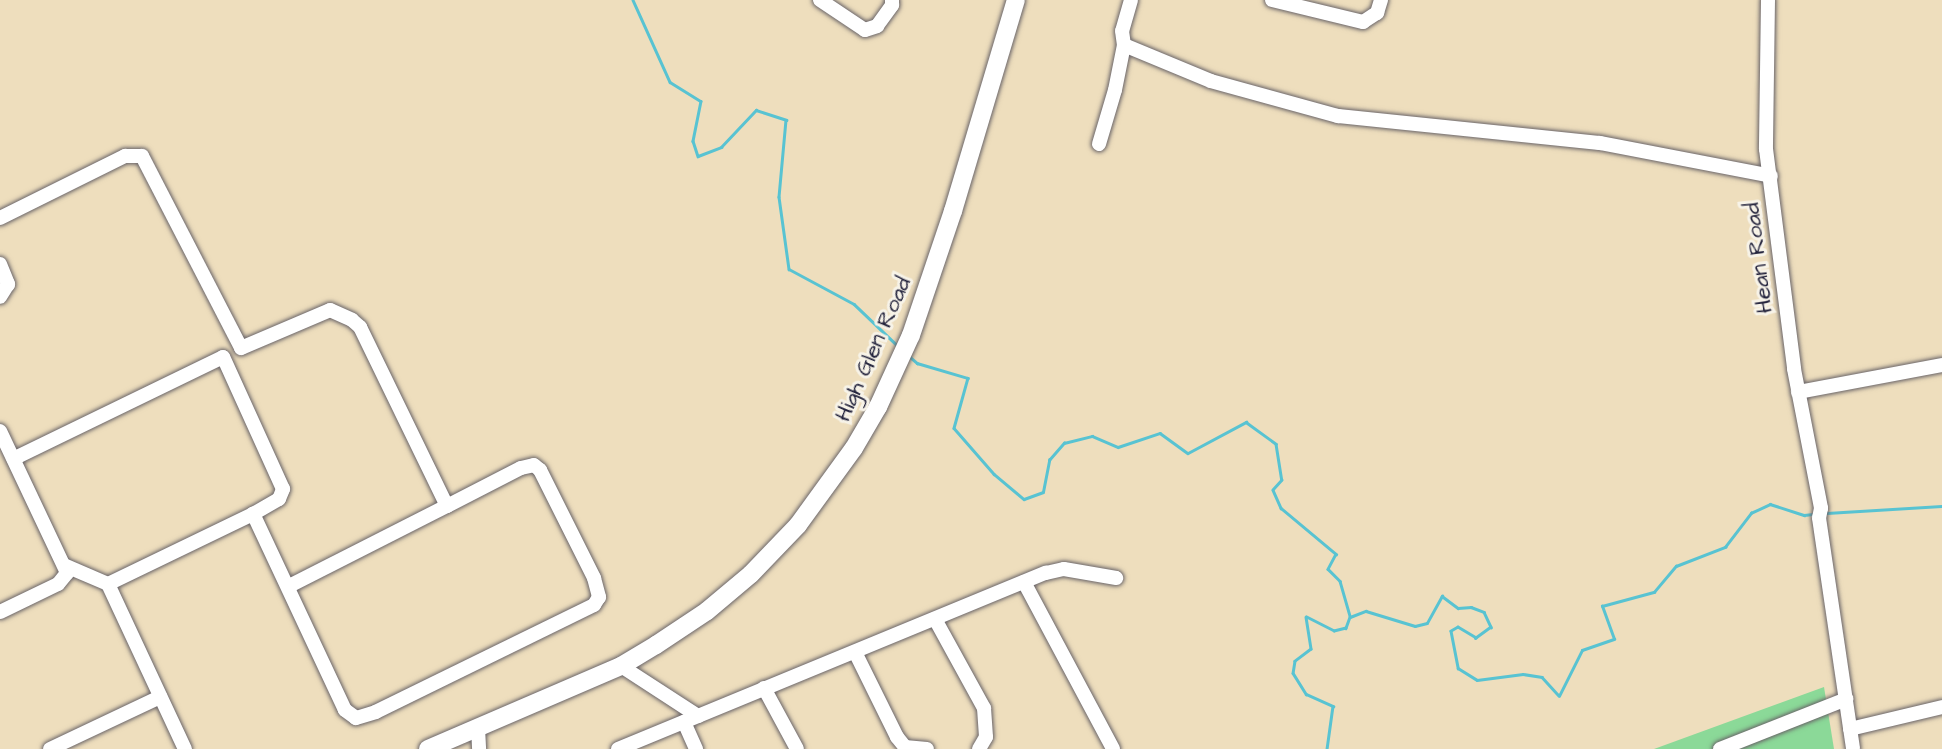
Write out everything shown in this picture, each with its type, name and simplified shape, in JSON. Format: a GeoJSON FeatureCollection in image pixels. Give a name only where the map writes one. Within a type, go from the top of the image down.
{"type":"FeatureCollection","features":[{"type":"Feature","properties":{"kind":"main road","name":"High Glen Road"},"geometry":{"type":"LineString","coordinates":[[428,749],[621,666],[706,611],[751,574],[798,525],[854,448],[905,348],[953,211],[1016,0]]}},
{"type":"Feature","properties":{"kind":"street"},"geometry":{"type":"LineString","coordinates":[[820,0],[865,30],[877,26],[892,5],[892,0]]}},
{"type":"Feature","properties":{"kind":"street"},"geometry":{"type":"LineString","coordinates":[[1099,144],[1115,90],[1124,45],[1122,31],[1131,0]]}},
{"type":"Feature","properties":{"kind":"street"},"geometry":{"type":"LineString","coordinates":[[1272,0],[1363,22],[1377,13],[1381,0]]}},
{"type":"Feature","properties":{"kind":"street","name":"Hean Road"},"geometry":{"type":"LineString","coordinates":[[1768,0],[1766,149],[1798,392],[1820,513],[1853,749]]}},
{"type":"Feature","properties":{"kind":"street"},"geometry":{"type":"LineString","coordinates":[[1124,45],[1211,81],[1338,116],[1600,143],[1771,176]]}},
{"type":"Feature","properties":{"kind":"street"},"geometry":{"type":"LineString","coordinates":[[0,218],[125,156],[142,156],[241,348]]}},
{"type":"Feature","properties":{"kind":"street"},"geometry":{"type":"LineString","coordinates":[[0,264],[8,284],[0,297]]}},
{"type":"Feature","properties":{"kind":"street"},"geometry":{"type":"LineString","coordinates":[[13,459],[241,348],[330,310],[352,320],[360,327],[447,506]]}},
{"type":"Feature","properties":{"kind":"street"},"geometry":{"type":"LineString","coordinates":[[108,584],[279,499],[283,489],[223,357]]}},
{"type":"Feature","properties":{"kind":"street"},"geometry":{"type":"LineString","coordinates":[[1798,392],[1942,365]]}},
{"type":"Feature","properties":{"kind":"street"},"geometry":{"type":"LineString","coordinates":[[0,431],[67,573],[58,584],[0,612]]}},
{"type":"Feature","properties":{"kind":"street"},"geometry":{"type":"LineString","coordinates":[[253,514],[345,710],[356,718],[376,712],[594,605],[598,588],[540,470],[534,465],[521,468],[289,586]]}},
{"type":"Feature","properties":{"kind":"street"},"geometry":{"type":"LineString","coordinates":[[65,566],[108,584],[185,749]]}},
{"type":"Feature","properties":{"kind":"street"},"geometry":{"type":"LineString","coordinates":[[618,749],[1024,582],[1064,569],[1116,578]]}},
{"type":"Feature","properties":{"kind":"street"},"geometry":{"type":"LineString","coordinates":[[1024,582],[1113,749]]}},
{"type":"Feature","properties":{"kind":"street"},"geometry":{"type":"LineString","coordinates":[[935,619],[984,708],[986,737],[979,749]]}},
{"type":"Feature","properties":{"kind":"street"},"geometry":{"type":"LineString","coordinates":[[855,652],[897,737],[905,747],[927,749]]}},
{"type":"Feature","properties":{"kind":"street"},"geometry":{"type":"LineString","coordinates":[[621,666],[698,716]]}},
{"type":"Feature","properties":{"kind":"street"},"geometry":{"type":"LineString","coordinates":[[764,688],[797,749]]}},
{"type":"Feature","properties":{"kind":"street"},"geometry":{"type":"LineString","coordinates":[[50,749],[160,697]]}},
{"type":"Feature","properties":{"kind":"street"},"geometry":{"type":"LineString","coordinates":[[1720,749],[1846,699]]}},
{"type":"Feature","properties":{"kind":"street"},"geometry":{"type":"LineString","coordinates":[[1850,729],[1942,706]]}},
{"type":"Feature","properties":{"kind":"street"},"geometry":{"type":"LineString","coordinates":[[684,722],[696,749]]}},
{"type":"Feature","properties":{"kind":"street"},"geometry":{"type":"LineString","coordinates":[[478,728],[479,749]]}},
{"type":"Feature","properties":{"kind":"green space"},"geometry":{"type":"Polygon","coordinates":[[[1824,687],[1834,749],[1654,749],[1824,687]]]}},
{"type":"Feature","properties":{"kind":"waterway"},"geometry":{"type":"LineString","coordinates":[[633,0],[670,82],[701,101],[693,141],[698,156],[721,147],[756,110],[786,120],[779,197],[789,269],[854,304],[899,347]]}},
{"type":"Feature","properties":{"kind":"waterway"},"geometry":{"type":"LineString","coordinates":[[909,356],[917,363],[968,378],[954,428],[994,474],[1024,499],[1043,492],[1049,460],[1064,443],[1092,436],[1118,447],[1160,433],[1188,453],[1246,422],[1276,444],[1282,480],[1273,490],[1281,508],[1336,554],[1328,569],[1340,581],[1350,617],[1346,628],[1334,631],[1306,617],[1311,649],[1295,661],[1293,673],[1306,694],[1333,706],[1327,749]]}},
{"type":"Feature","properties":{"kind":"waterway"},"geometry":{"type":"LineString","coordinates":[[1350,617],[1366,611],[1415,626],[1427,623],[1442,596],[1458,608],[1471,607],[1484,612],[1491,627],[1476,638],[1458,627],[1451,631],[1458,668],[1477,680],[1523,674],[1542,677],[1559,696],[1582,650],[1614,639],[1602,606],[1654,592],[1676,566],[1725,547],[1751,513],[1770,504],[1804,515],[1813,514]]}},
{"type":"Feature","properties":{"kind":"waterway"},"geometry":{"type":"LineString","coordinates":[[1827,513],[1942,506]]}}]}
